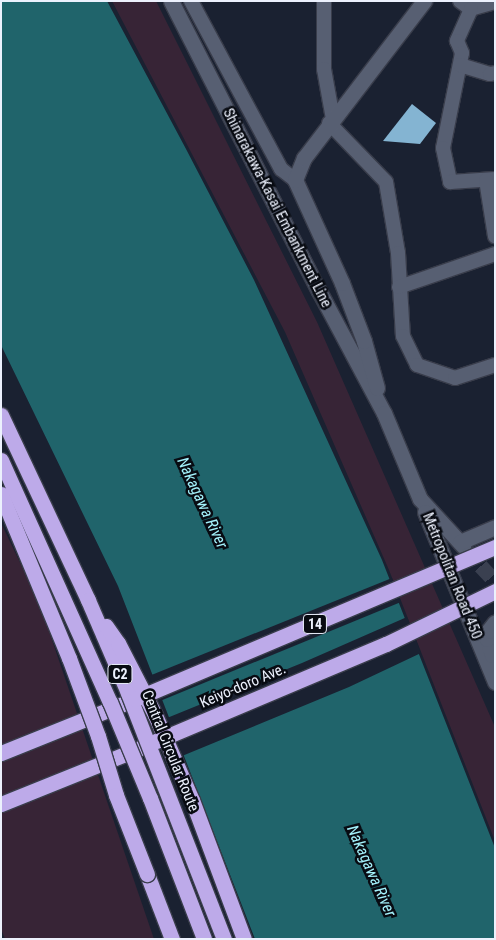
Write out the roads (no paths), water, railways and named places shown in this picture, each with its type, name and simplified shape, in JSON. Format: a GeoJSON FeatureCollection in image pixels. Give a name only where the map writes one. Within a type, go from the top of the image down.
{"type":"FeatureCollection","features":[{"type":"Feature","properties":{"kind":"highway","name":"Central Circular Route"},"geometry":{"type":"LineString","coordinates":[[1,415],[88,600],[167,788],[224,939]]}},
{"type":"Feature","properties":{"kind":"highway","name":"C2"},"geometry":{"type":"LineString","coordinates":[[1,460],[121,728],[204,939]]}},
{"type":"Feature","properties":{"kind":"highway"},"geometry":{"type":"LineString","coordinates":[[1,494],[69,658],[98,736],[116,795],[172,939]]}},
{"type":"Feature","properties":{"kind":"highway","name":"Keiyo-doro Ave."},"geometry":{"type":"LineString","coordinates":[[1,753],[495,548]]}},
{"type":"Feature","properties":{"kind":"highway","name":"Keiyo-doro Ave."},"geometry":{"type":"LineString","coordinates":[[1,804],[153,743],[386,644],[495,591]]}},
{"type":"Feature","properties":{"kind":"highway"},"geometry":{"type":"LineString","coordinates":[[88,600],[118,643],[155,715],[192,800],[244,939]]}},
{"type":"Feature","properties":{"kind":"main road","name":"Shinarakawa-Kasai Embankment Line"},"geometry":{"type":"LineString","coordinates":[[171,1],[319,291],[384,413]]}},
{"type":"Feature","properties":{"kind":"main road"},"geometry":{"type":"LineString","coordinates":[[384,413],[364,341],[295,180],[304,158],[424,1]]}},
{"type":"Feature","properties":{"kind":"main road","name":"Metropolitan Road 450"},"geometry":{"type":"LineString","coordinates":[[384,413],[495,682]]}},
{"type":"Feature","properties":{"kind":"main road","name":"Metropolitan Road 450"},"geometry":{"type":"LineString","coordinates":[[420,499],[461,544],[495,527]]}},
{"type":"Feature","properties":{"kind":"main road","name":"Metropolitan Road 450"},"geometry":{"type":"LineString","coordinates":[[495,622],[488,631],[487,640],[495,662]]}},
{"type":"Feature","properties":{"kind":"street"},"geometry":{"type":"LineString","coordinates":[[191,1],[281,169],[295,180]]}},
{"type":"Feature","properties":{"kind":"street"},"geometry":{"type":"LineString","coordinates":[[324,1],[324,69],[331,121],[386,182],[398,253],[403,336],[417,365],[455,378],[495,365]]}},
{"type":"Feature","properties":{"kind":"street"},"geometry":{"type":"LineString","coordinates":[[495,2],[466,5],[457,41],[462,53],[443,148],[450,182],[491,179],[495,236]]}},
{"type":"Feature","properties":{"kind":"street"},"geometry":{"type":"LineString","coordinates":[[460,65],[490,74],[495,73]]}},
{"type":"Feature","properties":{"kind":"street"},"geometry":{"type":"LineString","coordinates":[[399,287],[495,254]]}},
{"type":"Feature","properties":{"kind":"water","name":"Nakagawa River"},"geometry":{"type":"Polygon","coordinates":[[[1,1],[107,1],[186,149],[254,280],[382,560],[495,848],[495,939],[255,939],[118,586],[1,345],[1,1]]]}},
{"type":"Feature","properties":{"kind":"tunnel"},"geometry":{"type":"LineString","coordinates":[[465,549],[495,581]]}}]}
